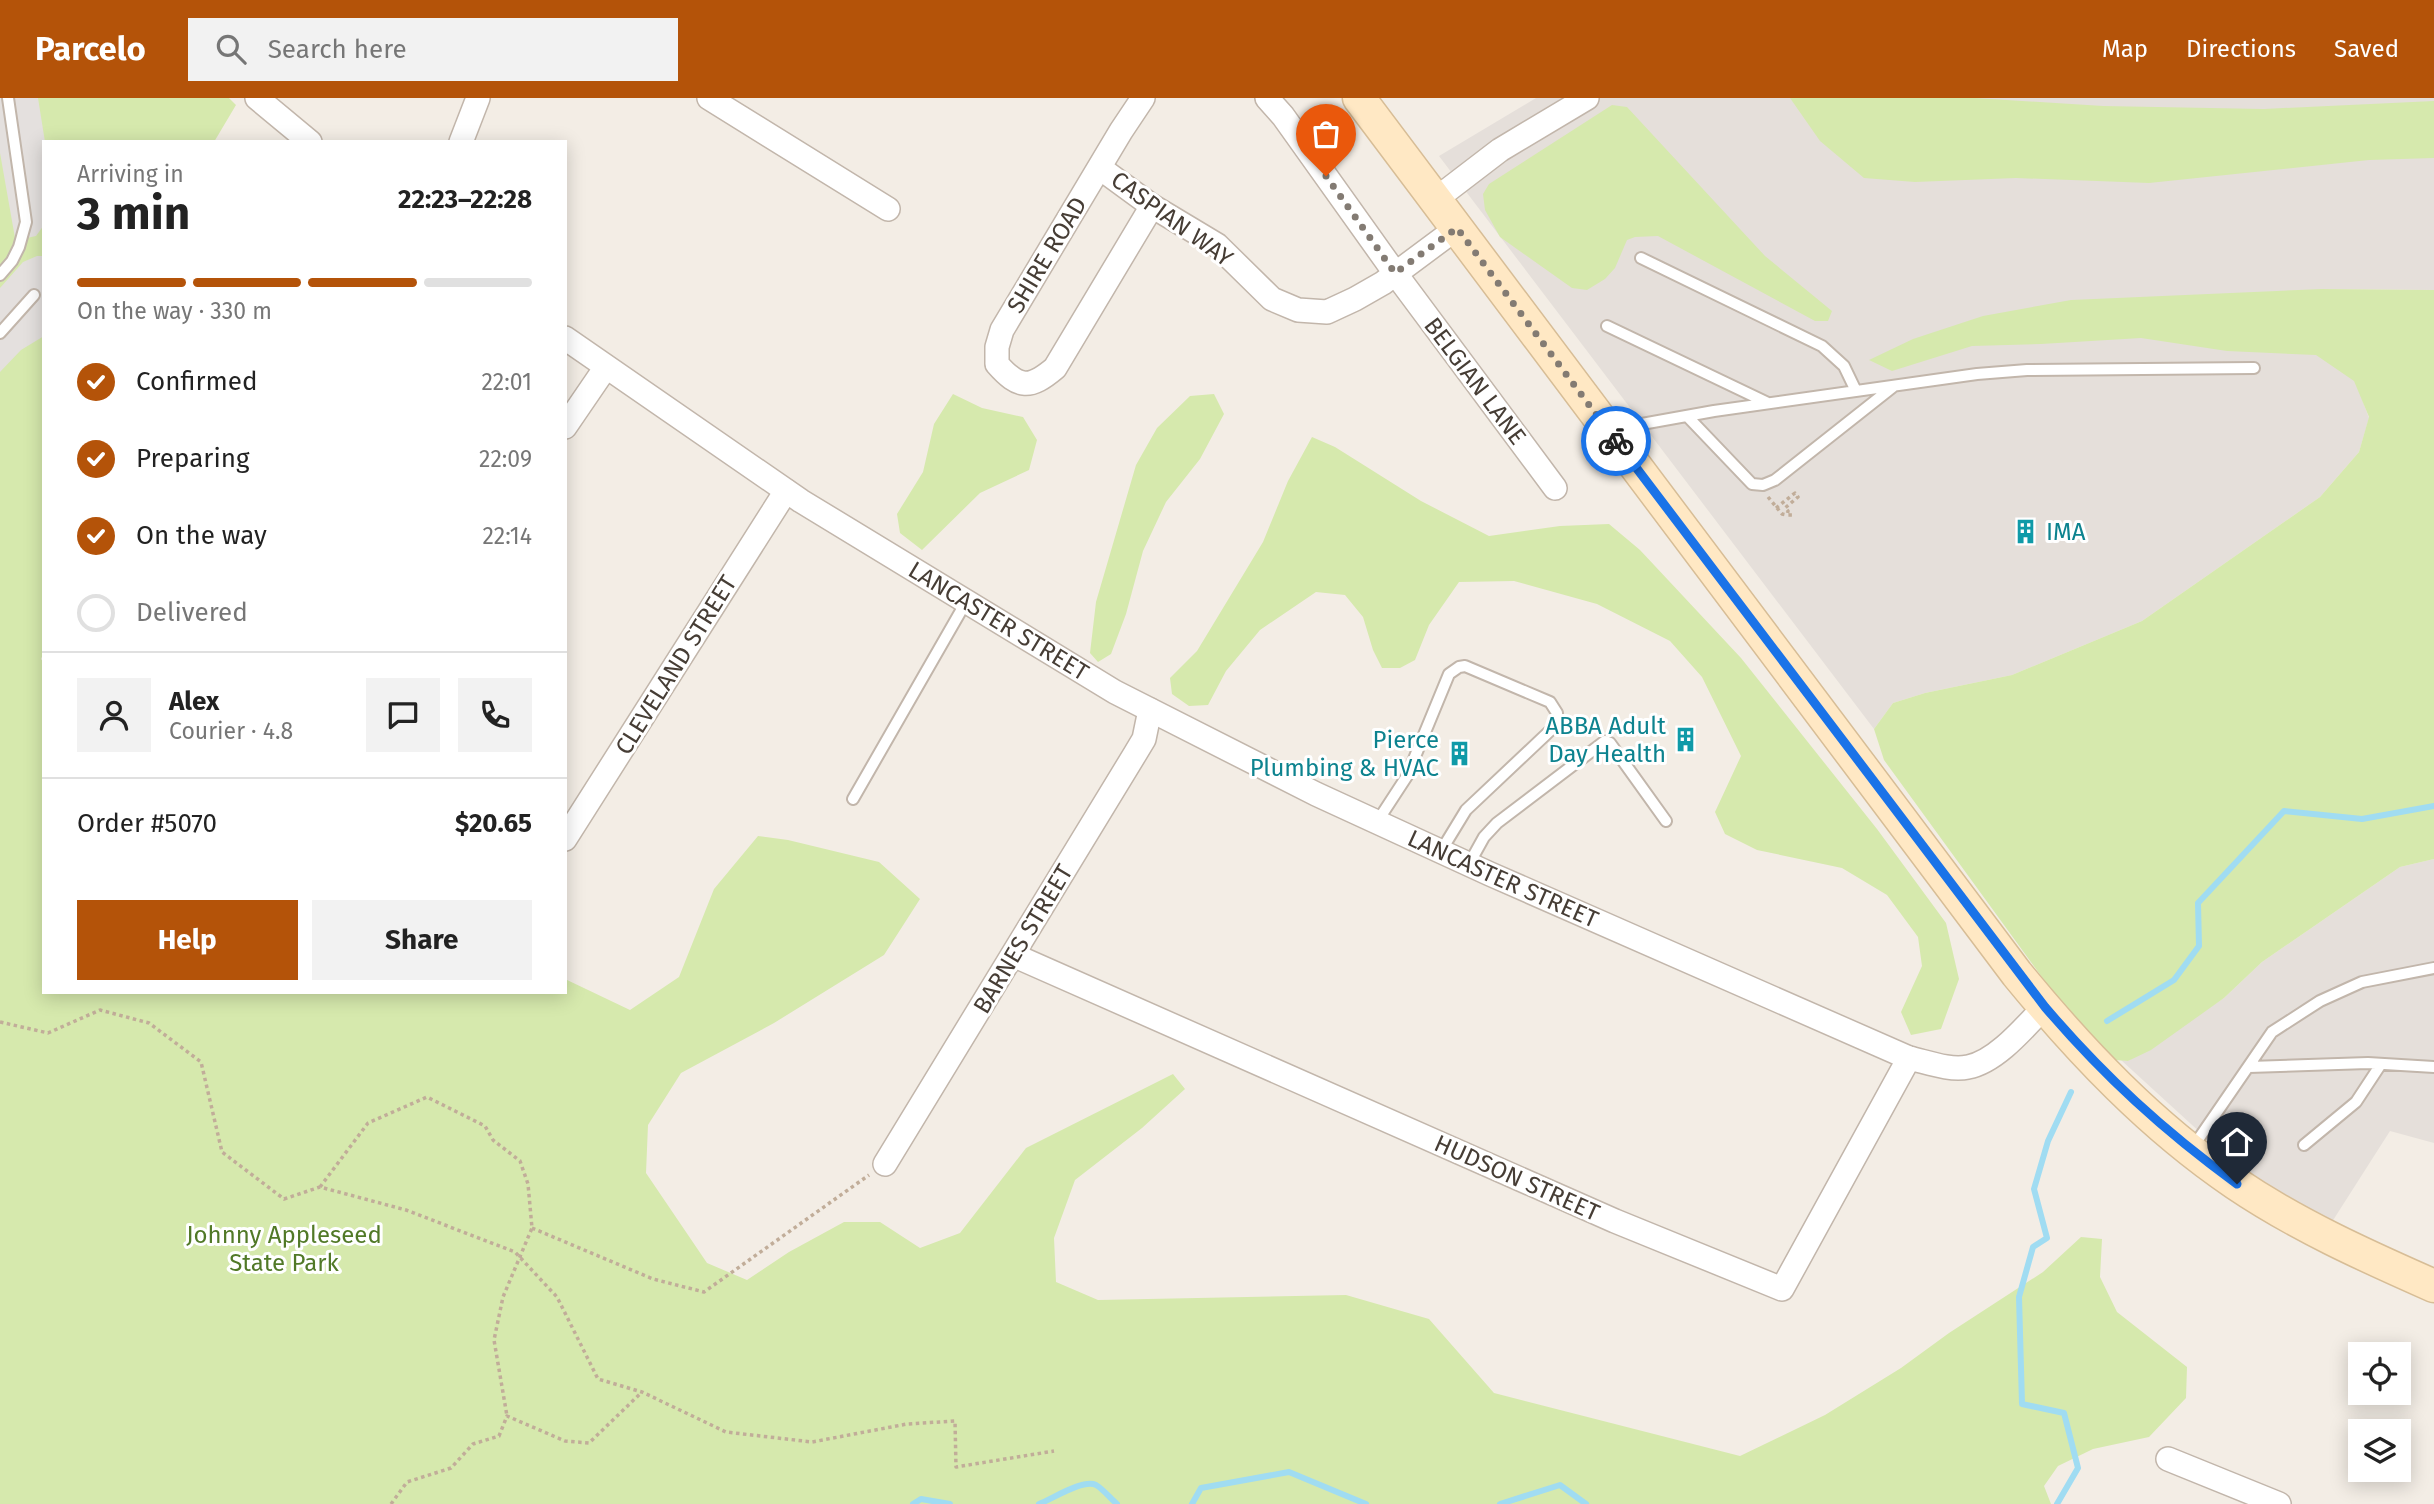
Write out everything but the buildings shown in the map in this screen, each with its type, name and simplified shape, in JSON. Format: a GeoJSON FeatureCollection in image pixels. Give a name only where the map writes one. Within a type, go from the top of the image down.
{"type":"FeatureCollection","features":[{"type":"Feature","properties":{"kind":"main road"},"geometry":{"type":"LineString","coordinates":[[1359,98],[1607,430],[2045,1007],[2073,1040],[2135,1103],[2191,1151],[2237,1184],[2312,1229],[2434,1286]]}},
{"type":"Feature","properties":{"kind":"street"},"geometry":{"type":"LineString","coordinates":[[257,98],[308,140]]}},
{"type":"Feature","properties":{"kind":"street"},"geometry":{"type":"LineString","coordinates":[[462,140],[478,98]]}},
{"type":"Feature","properties":{"kind":"street"},"geometry":{"type":"LineString","coordinates":[[709,98],[888,209]]}},
{"type":"Feature","properties":{"kind":"street","name":"SHIRE ROAD"},"geometry":{"type":"LineString","coordinates":[[1143,98],[1002,330],[997,347],[997,364],[1010,379],[1022,384],[1039,381],[1055,368],[1153,206]]}},
{"type":"Feature","properties":{"kind":"street"},"geometry":{"type":"LineString","coordinates":[[1267,98],[1283,116],[1395,273]]}},
{"type":"Feature","properties":{"kind":"street"},"geometry":{"type":"LineString","coordinates":[[1436,199],[1500,150],[1587,98]]}},
{"type":"Feature","properties":{"kind":"street","name":"CASPIAN WAY"},"geometry":{"type":"LineString","coordinates":[[1100,167],[1153,206],[1217,244],[1272,299],[1298,310],[1327,312],[1364,294],[1457,228]]}},
{"type":"Feature","properties":{"kind":"street","name":"BELGIAN LANE"},"geometry":{"type":"LineString","coordinates":[[1395,273],[1555,488]]}},
{"type":"Feature","properties":{"kind":"street","name":"LANCASTER STREET"},"geometry":{"type":"LineString","coordinates":[[567,339],[786,491],[1115,692],[1316,794],[1469,864],[1909,1058],[1944,1066],[1968,1067],[2009,1045],[2045,1007]]}},
{"type":"Feature","properties":{"kind":"street"},"geometry":{"type":"LineString","coordinates":[[567,424],[606,367]]}},
{"type":"Feature","properties":{"kind":"street","name":"CLEVELAND STREET"},"geometry":{"type":"LineString","coordinates":[[567,836],[786,491]]}},
{"type":"Feature","properties":{"kind":"street","name":"BARNES STREET"},"geometry":{"type":"LineString","coordinates":[[885,1164],[1144,739],[1150,710]]}},
{"type":"Feature","properties":{"kind":"street","name":"HUDSON STREET"},"geometry":{"type":"LineString","coordinates":[[1013,955],[1615,1221],[1782,1289],[1909,1058]]}},
{"type":"Feature","properties":{"kind":"street"},"geometry":{"type":"LineString","coordinates":[[2168,1459],[2279,1504]]}},
{"type":"Feature","properties":{"kind":"lane"},"geometry":{"type":"LineString","coordinates":[[0,275],[16,254],[26,222],[8,98]]}},
{"type":"Feature","properties":{"kind":"lane"},"geometry":{"type":"LineString","coordinates":[[1641,258],[1822,346],[1844,366],[1856,391]]}},
{"type":"Feature","properties":{"kind":"lane"},"geometry":{"type":"LineString","coordinates":[[0,333],[34,295]]}},
{"type":"Feature","properties":{"kind":"lane"},"geometry":{"type":"LineString","coordinates":[[1607,326],[1768,403]]}},
{"type":"Feature","properties":{"kind":"lane"},"geometry":{"type":"LineString","coordinates":[[1607,430],[1768,403],[1977,374],[2027,370],[2254,368]]}},
{"type":"Feature","properties":{"kind":"lane"},"geometry":{"type":"LineString","coordinates":[[1687,416],[1752,484],[1763,485],[1775,480],[1894,385]]}},
{"type":"Feature","properties":{"kind":"lane"},"geometry":{"type":"LineString","coordinates":[[853,799],[966,602]]}},
{"type":"Feature","properties":{"kind":"lane"},"geometry":{"type":"LineString","coordinates":[[1377,822],[1407,776],[1453,670],[1465,666],[1550,702],[1558,713],[1555,726],[1466,810],[1441,851]]}},
{"type":"Feature","properties":{"kind":"lane"},"geometry":{"type":"LineString","coordinates":[[1469,864],[1484,837],[1497,823],[1605,741],[1610,743],[1666,821]]}},
{"type":"Feature","properties":{"kind":"lane"},"geometry":{"type":"LineString","coordinates":[[2191,1151],[2272,1032],[2320,1001],[2362,982],[2434,968]]}},
{"type":"Feature","properties":{"kind":"lane"},"geometry":{"type":"LineString","coordinates":[[2249,1067],[2381,1064],[2434,1067]]}},
{"type":"Feature","properties":{"kind":"lane"},"geometry":{"type":"LineString","coordinates":[[2304,1145],[2356,1102],[2381,1064]]}},
{"type":"Feature","properties":{"kind":"path"},"geometry":{"type":"LineString","coordinates":[[1787,515],[1785,508],[1798,497],[1795,493],[1776,508],[1782,514],[1787,515],[1794,515]]}},
{"type":"Feature","properties":{"kind":"path"},"geometry":{"type":"LineString","coordinates":[[0,1022],[48,1033],[100,1010],[149,1023],[201,1062],[222,1152],[284,1199],[320,1187],[406,1210],[514,1252],[557,1297],[598,1379],[642,1392],[726,1432],[812,1442],[907,1424],[955,1421],[956,1467],[1055,1451]]}},
{"type":"Feature","properties":{"kind":"path"},"geometry":{"type":"LineString","coordinates":[[320,1187],[368,1123],[427,1097],[485,1126],[493,1140],[520,1161],[528,1184],[532,1228],[503,1297],[494,1340],[507,1416],[499,1436],[473,1444],[451,1468],[407,1482],[391,1504]]}},
{"type":"Feature","properties":{"kind":"path"},"geometry":{"type":"LineString","coordinates":[[532,1228],[653,1279],[704,1292],[885,1164]]}},
{"type":"Feature","properties":{"kind":"path"},"geometry":{"type":"LineString","coordinates":[[507,1416],[565,1441],[589,1443],[642,1392]]}},
{"type":"Feature","properties":{"kind":"shaded area"},"geometry":{"type":"Polygon","coordinates":[[[0,98],[38,98],[45,140],[42,140],[42,228],[36,236],[15,238],[0,153],[0,98]]]}},
{"type":"Feature","properties":{"kind":"shaded area"},"geometry":{"type":"Polygon","coordinates":[[[1536,98],[2434,98],[2434,290],[2322,289],[2369,418],[2359,452],[2320,497],[2142,621],[2012,675],[1925,693],[1893,703],[1874,729],[1439,156],[1536,98]]]}},
{"type":"Feature","properties":{"kind":"shaded area"},"geometry":{"type":"Polygon","coordinates":[[[42,256],[42,337],[21,350],[0,372],[0,288],[23,262],[42,256]]]}},
{"type":"Feature","properties":{"kind":"shaded area"},"geometry":{"type":"Polygon","coordinates":[[[2434,859],[2434,1143],[2390,1131],[2330,1225],[2267,1189],[2238,1167],[2121,1060],[2128,1061],[2224,998],[2262,962],[2400,867],[2434,859]]]}},
{"type":"Feature","properties":{"kind":"green space","name":"Johnny Appleseed State Park"},"geometry":{"type":"Polygon","coordinates":[[[0,98],[229,98],[236,105],[215,140],[42,140],[42,994],[567,994],[567,980],[630,1010],[679,977],[714,889],[758,836],[788,840],[879,862],[920,899],[884,955],[774,1023],[681,1073],[648,1125],[646,1173],[707,1263],[747,1280],[789,1252],[844,1222],[880,1222],[920,1248],[960,1233],[1026,1148],[1173,1074],[1185,1089],[1142,1128],[1075,1180],[1054,1238],[1056,1282],[1098,1300],[1346,1295],[1429,1319],[1494,1393],[1740,1456],[1825,1415],[1901,1368],[1949,1333],[2043,1272],[2081,1237],[2102,1239],[2100,1277],[2117,1312],[2187,1367],[2186,1398],[2149,1437],[2093,1449],[2058,1466],[2044,1486],[2051,1504],[0,1504],[0,98]]]}},
{"type":"Feature","properties":{"kind":"green space"},"geometry":{"type":"Polygon","coordinates":[[[1790,98],[1975,98],[2103,106],[2264,109],[2434,101],[2434,158],[2369,160],[2149,183],[2016,178],[1915,182],[1864,178],[1820,141],[1790,98]]]}},
{"type":"Feature","properties":{"kind":"green space"},"geometry":{"type":"Polygon","coordinates":[[[1612,105],[1627,107],[1765,256],[1832,311],[1828,321],[1815,321],[1658,236],[1627,240],[1615,268],[1605,279],[1587,290],[1572,288],[1500,237],[1485,210],[1483,194],[1489,184],[1612,105]]]}},
{"type":"Feature","properties":{"kind":"green space"},"geometry":{"type":"Polygon","coordinates":[[[2322,289],[2434,290],[2434,859],[2400,867],[2262,962],[2224,998],[2151,1050],[2128,1061],[2115,1060],[2063,1006],[1884,760],[1874,729],[1893,703],[1925,693],[2012,675],[2142,621],[2320,497],[2359,452],[2369,417],[2354,381],[2316,355],[2227,351],[2141,338],[1972,346],[1892,371],[1869,360],[1913,339],[1983,316],[2071,300],[2322,289]]]}},
{"type":"Feature","properties":{"kind":"green space"},"geometry":{"type":"Polygon","coordinates":[[[953,394],[982,408],[1023,417],[1037,440],[1029,470],[980,493],[922,550],[900,533],[897,514],[923,472],[934,424],[953,394]]]}},
{"type":"Feature","properties":{"kind":"green space"},"geometry":{"type":"Polygon","coordinates":[[[1214,394],[1224,414],[1200,459],[1166,502],[1143,551],[1126,614],[1111,654],[1098,662],[1090,653],[1096,602],[1136,465],[1157,428],[1190,396],[1214,394]]]}},
{"type":"Feature","properties":{"kind":"green space"},"geometry":{"type":"Polygon","coordinates":[[[1312,437],[1335,447],[1421,501],[1489,536],[1560,526],[1609,524],[1640,550],[1741,658],[1877,829],[1946,923],[1959,979],[1941,1029],[1911,1035],[1901,1012],[1922,966],[1918,937],[1887,895],[1842,868],[1757,850],[1725,834],[1715,812],[1741,756],[1702,677],[1670,641],[1597,604],[1514,581],[1459,582],[1429,625],[1415,660],[1400,668],[1382,668],[1373,650],[1363,617],[1345,595],[1316,592],[1260,630],[1226,671],[1208,705],[1189,706],[1172,694],[1170,678],[1197,651],[1263,542],[1288,481],[1312,437]]]}},
{"type":"Feature","properties":{"kind":"waterway"},"geometry":{"type":"LineString","coordinates":[[2107,1021],[2174,980],[2199,946],[2198,903],[2284,811],[2362,819],[2434,806]]}},
{"type":"Feature","properties":{"kind":"waterway"},"geometry":{"type":"LineString","coordinates":[[2057,1504],[2078,1468],[2064,1413],[2022,1404],[2019,1297],[2033,1247],[2047,1238],[2034,1189],[2048,1141],[2071,1092]]}},
{"type":"Feature","properties":{"kind":"waterway"},"geometry":{"type":"LineString","coordinates":[[1192,1504],[1201,1488],[1289,1472],[1366,1504]]}},
{"type":"Feature","properties":{"kind":"waterway"},"geometry":{"type":"LineString","coordinates":[[1039,1504],[1076,1487],[1090,1484],[1099,1487],[1117,1504]]}},
{"type":"Feature","properties":{"kind":"waterway"},"geometry":{"type":"LineString","coordinates":[[1500,1504],[1560,1485],[1586,1504]]}},
{"type":"Feature","properties":{"kind":"waterway"},"geometry":{"type":"LineString","coordinates":[[913,1504],[921,1499],[950,1504]]}},
{"type":"Feature","properties":{"kind":"way so far"},"geometry":{"type":"LineString","coordinates":[[1326,176],[1395,273],[1457,228],[1616,441]]}},
{"type":"Feature","properties":{"kind":"place","name":"IMA"},"geometry":{"type":"Point","coordinates":[2026,532]}},
{"type":"Feature","properties":{"kind":"place","name":"ABBA Adult Day Health"},"geometry":{"type":"Point","coordinates":[1686,740]}},
{"type":"Feature","properties":{"kind":"place","name":"Pierce Plumbing & HVAC"},"geometry":{"type":"Point","coordinates":[1459,754]}},
{"type":"Feature","properties":{"kind":"route"},"geometry":{"type":"LineString","coordinates":[[1616,441],[2017,974],[2073,1040],[2135,1103],[2191,1151],[2237,1184]]}}]}
